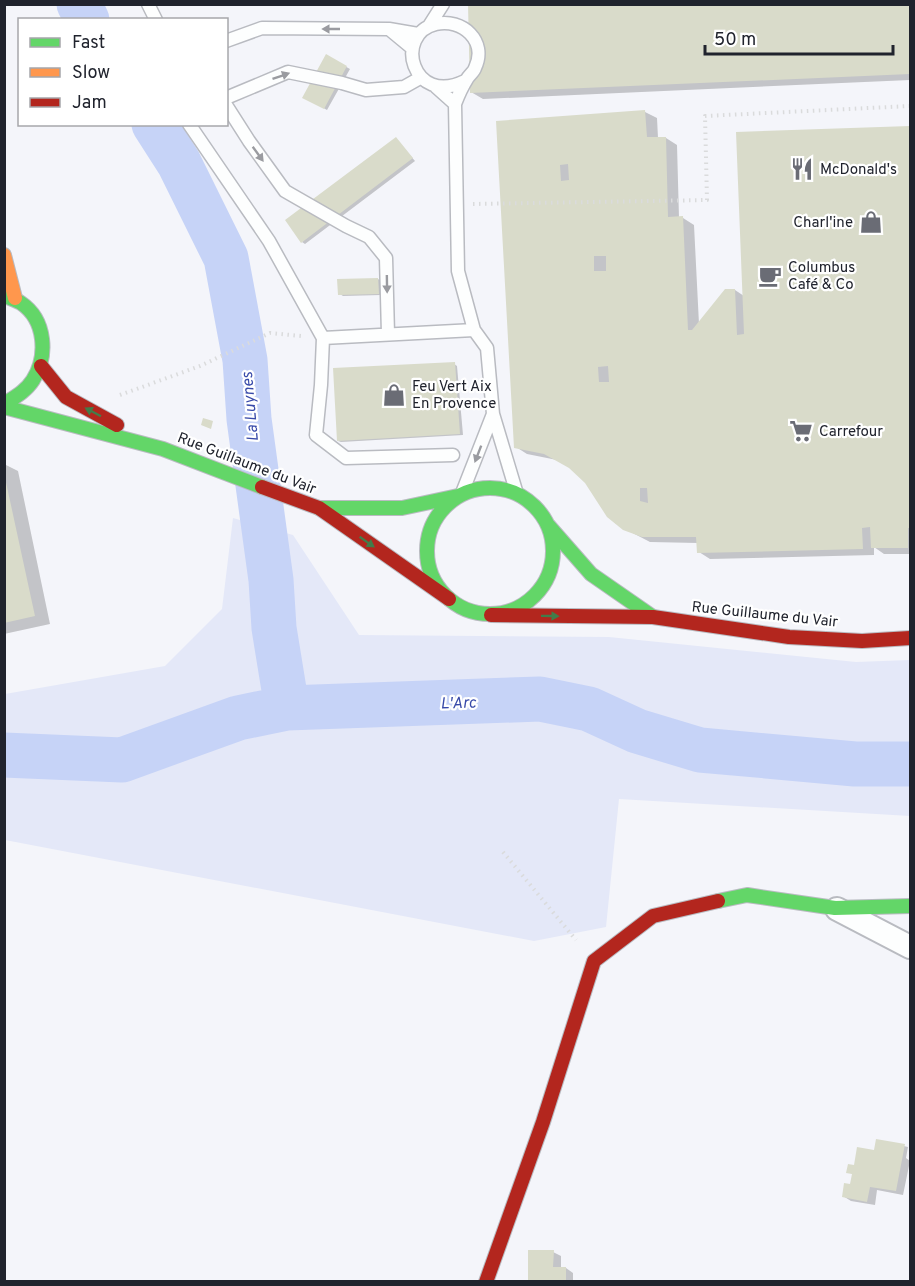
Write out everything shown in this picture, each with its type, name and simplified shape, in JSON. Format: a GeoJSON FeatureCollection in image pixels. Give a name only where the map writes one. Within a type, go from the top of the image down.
{"type":"FeatureCollection","features":[{"type":"Feature","properties":{"kind":"main road"},"geometry":{"type":"LineString","coordinates":[[4,255],[10,296],[32,314],[41,332],[44,347],[41,366],[31,384],[15,399],[4,405]]}},
{"type":"Feature","properties":{"kind":"main road","name":"Rue Guillaume du Vair"},"geometry":{"type":"LineString","coordinates":[[41,366],[66,397],[163,449]]}},
{"type":"Feature","properties":{"kind":"main road","name":"Rue Guillaume du Vair"},"geometry":{"type":"LineString","coordinates":[[4,405],[163,449],[319,508],[449,599]]}},
{"type":"Feature","properties":{"kind":"main road"},"geometry":{"type":"LineString","coordinates":[[491,488],[517,494],[536,507],[548,524],[554,554],[540,590],[518,608],[491,615],[467,610],[449,599],[432,576],[426,552],[434,520],[460,495],[491,488]]}},
{"type":"Feature","properties":{"kind":"main road","name":"Rue Guillaume du Vair"},"geometry":{"type":"LineString","coordinates":[[319,508],[402,508],[460,495]]}},
{"type":"Feature","properties":{"kind":"main road","name":"Rue Guillaume du Vair"},"geometry":{"type":"LineString","coordinates":[[548,524],[591,574],[653,617]]}},
{"type":"Feature","properties":{"kind":"main road","name":"Rue Guillaume du Vair"},"geometry":{"type":"LineString","coordinates":[[491,615],[653,617],[789,637],[862,641],[910,638]]}},
{"type":"Feature","properties":{"kind":"main road"},"geometry":{"type":"LineString","coordinates":[[486,1281],[543,1122],[594,962],[653,916],[747,895],[835,908],[910,906]]}},
{"type":"Feature","properties":{"kind":"street"},"geometry":{"type":"LineString","coordinates":[[835,908],[910,947]]}},
{"type":"Feature","properties":{"kind":"lane"},"geometry":{"type":"LineString","coordinates":[[148,4],[155,18]]}},
{"type":"Feature","properties":{"kind":"lane"},"geometry":{"type":"LineString","coordinates":[[454,104],[436,87],[420,78],[412,63],[412,48],[418,34],[429,26],[445,4],[457,24]]}},
{"type":"Feature","properties":{"kind":"lane"},"geometry":{"type":"LineString","coordinates":[[429,26],[446,22],[464,27],[473,38],[478,50],[476,67],[465,81],[454,104],[458,271],[474,330],[487,348],[493,414],[517,494]]}},
{"type":"Feature","properties":{"kind":"lane"},"geometry":{"type":"LineString","coordinates":[[228,39],[262,28],[389,29],[418,34]]}},
{"type":"Feature","properties":{"kind":"lane"},"geometry":{"type":"LineString","coordinates":[[389,29],[412,48]]}},
{"type":"Feature","properties":{"kind":"lane"},"geometry":{"type":"LineString","coordinates":[[228,97],[288,72],[342,82],[366,90],[404,87],[420,78]]}},
{"type":"Feature","properties":{"kind":"lane"},"geometry":{"type":"LineString","coordinates":[[436,87],[453,87],[465,81]]}},
{"type":"Feature","properties":{"kind":"lane"},"geometry":{"type":"LineString","coordinates":[[228,108],[285,191],[369,237],[386,258],[388,334]]}},
{"type":"Feature","properties":{"kind":"lane"},"geometry":{"type":"LineString","coordinates":[[190,126],[268,241],[322,338],[321,385],[316,435],[346,458],[453,455]]}},
{"type":"Feature","properties":{"kind":"lane"},"geometry":{"type":"LineString","coordinates":[[322,338],[474,330]]}},
{"type":"Feature","properties":{"kind":"lane"},"geometry":{"type":"LineString","coordinates":[[460,495],[493,414]]}},
{"type":"Feature","properties":{"kind":"path"},"geometry":{"type":"LineString","coordinates":[[457,205],[707,200],[705,116],[910,106]]}},
{"type":"Feature","properties":{"kind":"path"},"geometry":{"type":"LineString","coordinates":[[86,408],[200,366],[270,333],[322,338]]}},
{"type":"Feature","properties":{"kind":"path"},"geometry":{"type":"LineString","coordinates":[[503,852],[594,962]]}},
{"type":"Feature","properties":{"kind":"shaded area"},"geometry":{"type":"Polygon","coordinates":[[[233,518],[293,535],[359,635],[609,637],[856,662],[910,660],[910,816],[619,799],[606,927],[534,941],[5,840],[5,694],[165,666],[222,609],[233,518]]]}},
{"type":"Feature","properties":{"kind":"building"},"geometry":{"type":"Polygon","coordinates":[[[468,4],[910,4],[910,74],[470,93],[468,4]]]}},
{"type":"Feature","properties":{"kind":"building"},"geometry":{"type":"Polygon","coordinates":[[[326,54],[347,66],[324,109],[302,98],[326,54]]]}},
{"type":"Feature","properties":{"kind":"building"},"geometry":{"type":"Polygon","coordinates":[[[645,110],[647,137],[666,137],[668,217],[683,216],[688,330],[692,330],[725,289],[735,289],[737,335],[744,334],[736,132],[910,126],[910,528],[908,528],[908,548],[871,548],[870,527],[862,528],[863,549],[697,553],[696,537],[642,537],[623,530],[607,517],[585,483],[569,468],[544,454],[514,448],[496,121],[645,110]],[[568,164],[560,165],[561,181],[569,180],[568,164]],[[594,256],[594,271],[606,271],[606,256],[594,256]],[[608,366],[598,367],[599,382],[609,382],[608,366]],[[640,488],[640,501],[648,503],[647,488],[640,488]]]}},
{"type":"Feature","properties":{"kind":"building"},"geometry":{"type":"Polygon","coordinates":[[[396,137],[413,158],[301,243],[285,220],[396,137]]]}},
{"type":"Feature","properties":{"kind":"building"},"geometry":{"type":"Polygon","coordinates":[[[378,278],[379,294],[338,295],[337,279],[378,278]]]}},
{"type":"Feature","properties":{"kind":"building"},"geometry":{"type":"Polygon","coordinates":[[[455,362],[460,434],[337,441],[333,368],[455,362]]]}},
{"type":"Feature","properties":{"kind":"building"},"geometry":{"type":"Polygon","coordinates":[[[203,418],[213,421],[211,429],[201,425],[203,418]]]}},
{"type":"Feature","properties":{"kind":"building"},"geometry":{"type":"Polygon","coordinates":[[[4,473],[35,616],[4,623],[4,473]]]}},
{"type":"Feature","properties":{"kind":"building"},"geometry":{"type":"Polygon","coordinates":[[[876,1139],[905,1144],[896,1191],[870,1187],[867,1202],[842,1197],[844,1183],[850,1184],[852,1174],[846,1173],[848,1164],[854,1165],[857,1147],[874,1150],[876,1139]]]}},
{"type":"Feature","properties":{"kind":"building"},"geometry":{"type":"Polygon","coordinates":[[[528,1250],[554,1250],[553,1267],[566,1267],[566,1282],[528,1282],[528,1250]]]}},
{"type":"Feature","properties":{"kind":"waterway","name":"La Luynes"},"geometry":{"type":"LineString","coordinates":[[79,4],[86,18]]}},
{"type":"Feature","properties":{"kind":"waterway","name":"La Luynes"},"geometry":{"type":"LineString","coordinates":[[155,126],[179,163],[226,258],[245,360],[249,419],[271,580],[274,628],[287,708]]}},
{"type":"Feature","properties":{"kind":"waterway","name":"L'Arc"},"geometry":{"type":"LineString","coordinates":[[4,755],[122,760],[238,718],[287,708],[540,699],[589,709],[637,731],[700,750],[855,764],[910,764]]}},
{"type":"Feature","properties":{"kind":"traffic: fast"},"geometry":{"type":"LineString","coordinates":[[4,295],[21,303],[29,310],[36,319],[42,339],[41,360],[33,380],[24,391],[4,404]]}},
{"type":"Feature","properties":{"kind":"traffic: fast"},"geometry":{"type":"LineString","coordinates":[[4,407],[163,449],[262,487]]}},
{"type":"Feature","properties":{"kind":"traffic: fast"},"geometry":{"type":"LineString","coordinates":[[490,488],[514,493],[534,507],[548,527],[553,551],[548,575],[534,595],[514,609],[490,614],[466,609],[446,595],[432,575],[427,551],[432,527],[446,507],[466,493],[490,488]]}},
{"type":"Feature","properties":{"kind":"traffic: fast"},"geometry":{"type":"LineString","coordinates":[[319,508],[402,508],[458,496]]}},
{"type":"Feature","properties":{"kind":"traffic: fast"},"geometry":{"type":"LineString","coordinates":[[548,525],[591,574],[653,617]]}},
{"type":"Feature","properties":{"kind":"traffic: fast"},"geometry":{"type":"LineString","coordinates":[[718,901],[747,895],[835,908],[910,906]]}},
{"type":"Feature","properties":{"kind":"traffic: slow"},"geometry":{"type":"LineString","coordinates":[[4,255],[15,298]]}},
{"type":"Feature","properties":{"kind":"traffic: jam"},"geometry":{"type":"LineString","coordinates":[[41,366],[66,397],[117,425]]}},
{"type":"Feature","properties":{"kind":"traffic: jam"},"geometry":{"type":"LineString","coordinates":[[262,487],[319,508],[449,599]]}},
{"type":"Feature","properties":{"kind":"traffic: jam"},"geometry":{"type":"LineString","coordinates":[[491,615],[653,617],[789,637],[862,641],[910,638]]}},
{"type":"Feature","properties":{"kind":"traffic: jam"},"geometry":{"type":"LineString","coordinates":[[486,1282],[543,1122],[594,961],[653,916],[718,901]]}},
{"type":"Feature","properties":{"kind":"place","name":"McDonald's"},"geometry":{"type":"Point","coordinates":[802,169]}},
{"type":"Feature","properties":{"kind":"place","name":"Charl'ine"},"geometry":{"type":"Point","coordinates":[871,222]}},
{"type":"Feature","properties":{"kind":"place","name":"Columbus Café & Co"},"geometry":{"type":"Point","coordinates":[770,276]}},
{"type":"Feature","properties":{"kind":"place","name":"Feu Vert Aix En Provence"},"geometry":{"type":"Point","coordinates":[394,395]}},
{"type":"Feature","properties":{"kind":"place","name":"Carrefour"},"geometry":{"type":"Point","coordinates":[801,431]}}]}
